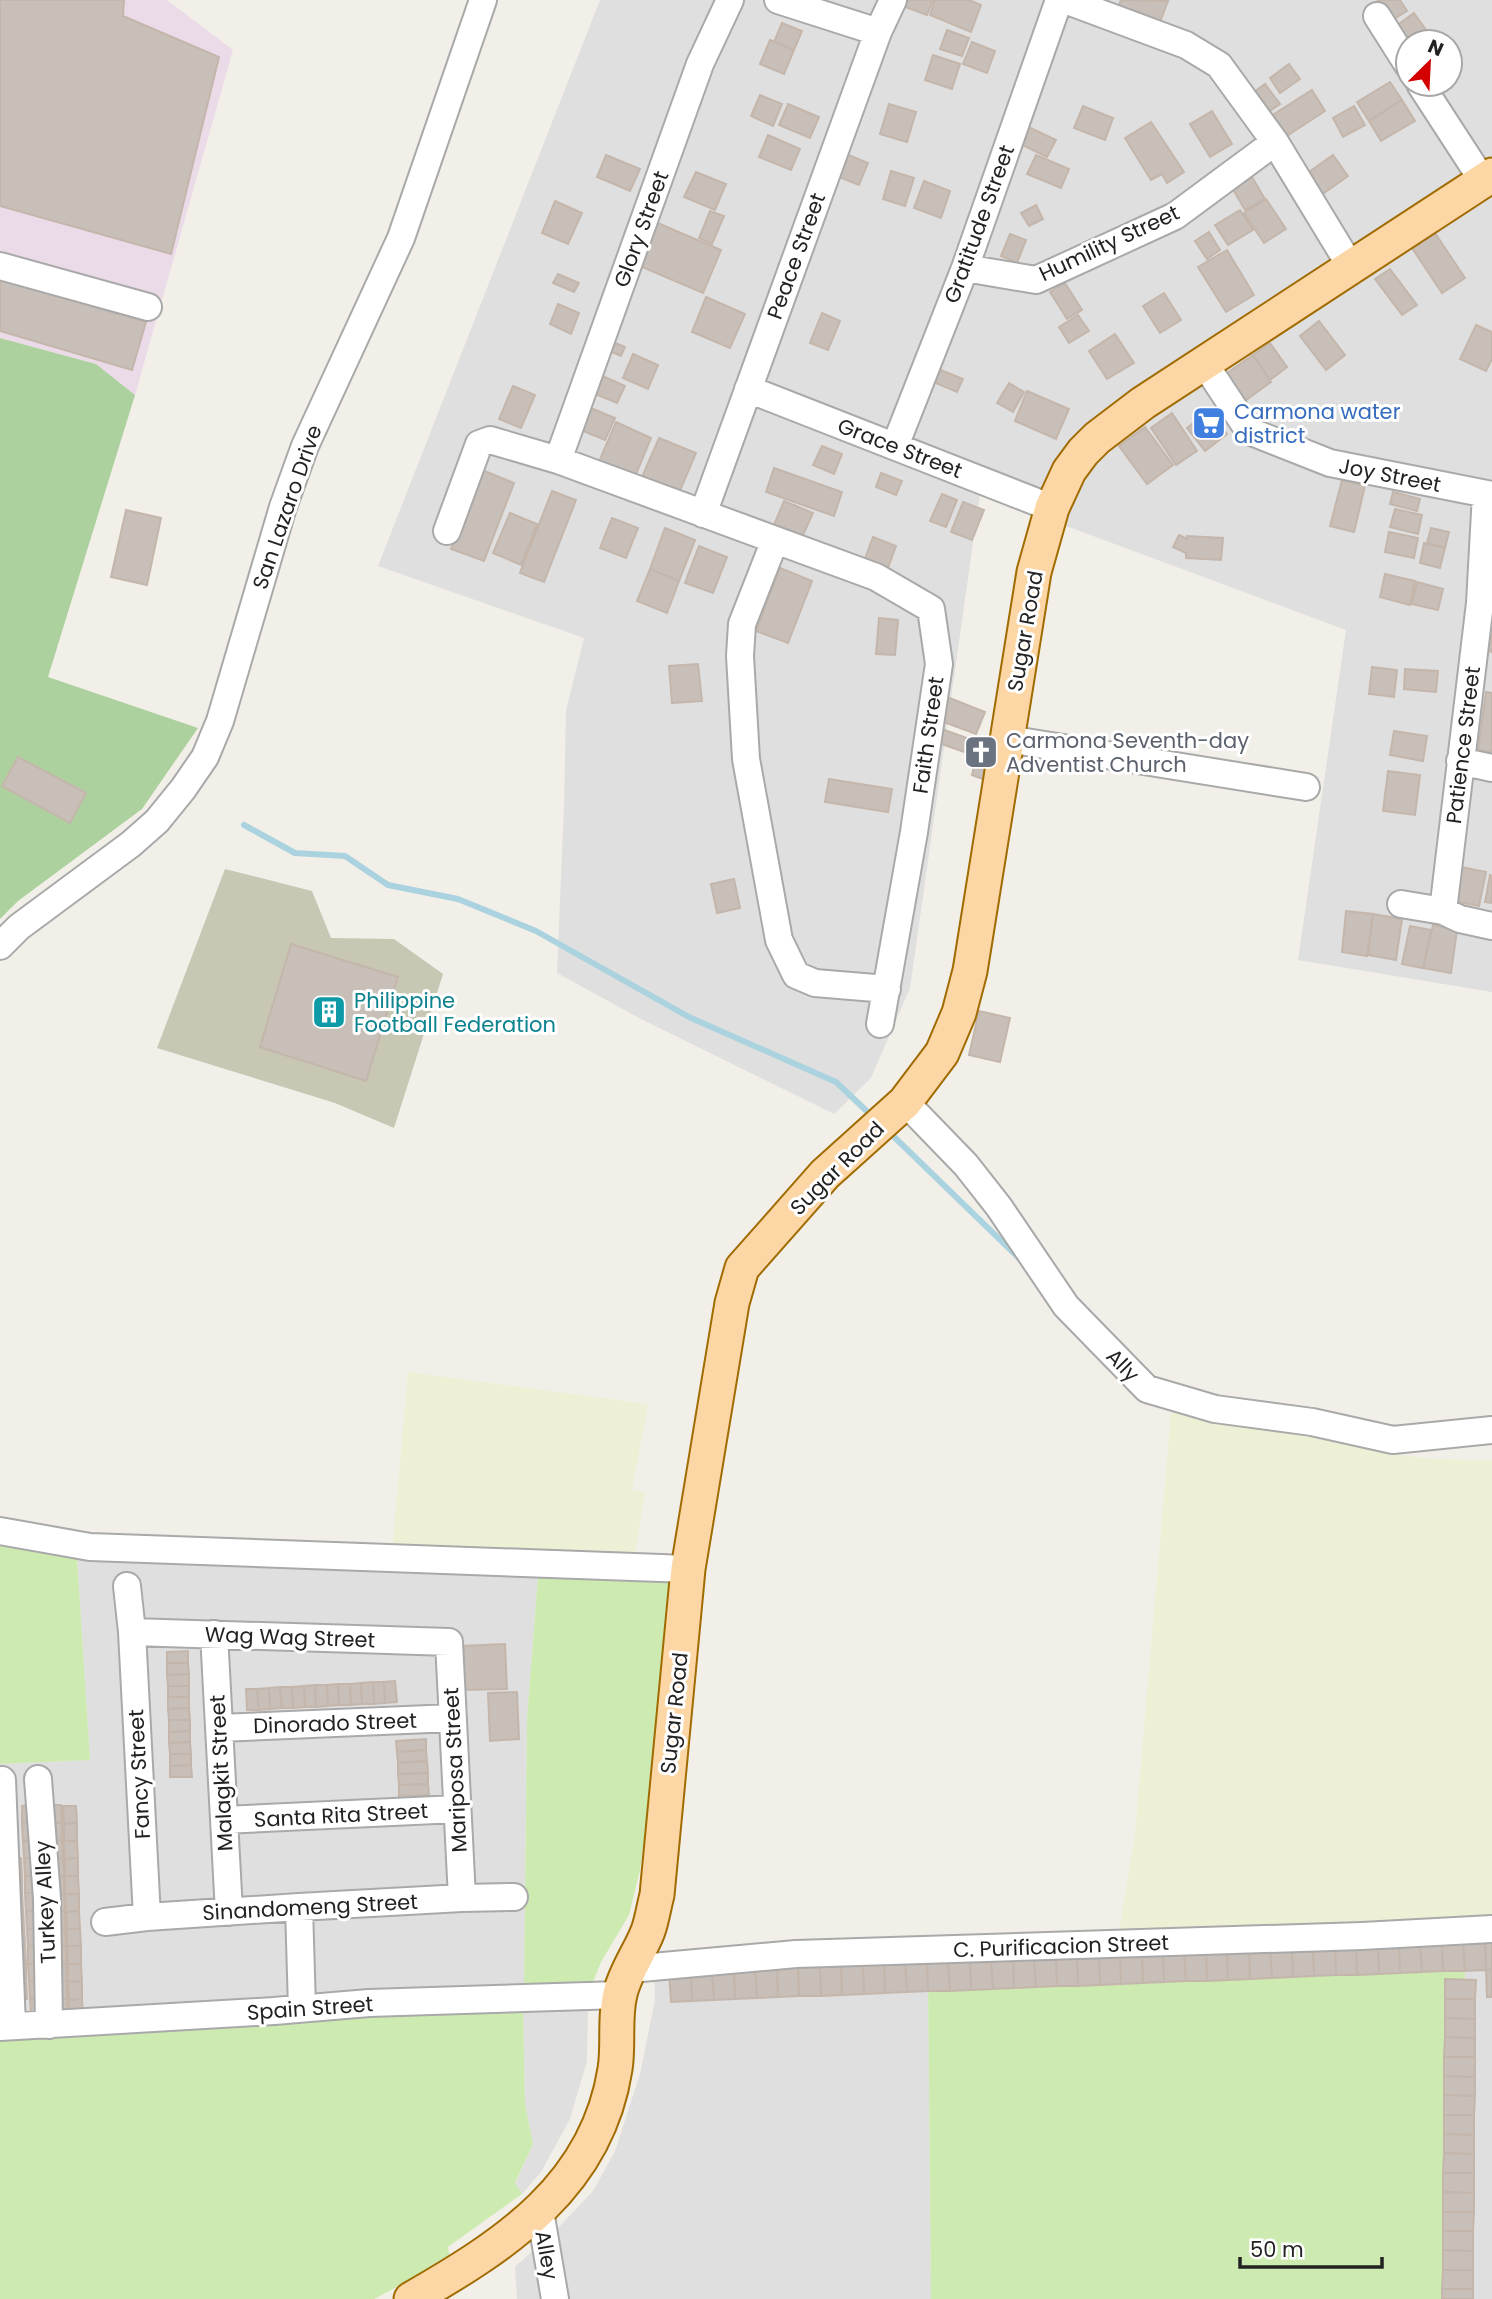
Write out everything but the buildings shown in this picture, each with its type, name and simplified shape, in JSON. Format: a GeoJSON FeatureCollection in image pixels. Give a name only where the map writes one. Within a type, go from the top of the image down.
{"type":"FeatureCollection","features":[{"type":"Feature","properties":{"kind":"main road","name":"Sugar Road"},"geometry":{"type":"LineString","coordinates":[[411,2299],[463,2269],[540,2211],[573,2175],[600,2124],[615,2069],[625,1982],[648,1930],[656,1895],[688,1569],[732,1303],[742,1268],[825,1174],[905,1102],[942,1053],[960,1013],[970,971],[1034,572],[1052,508],[1069,471],[1097,438],[1143,403],[1487,178]]}},
{"type":"Feature","properties":{"kind":"street","name":"San Lazaro Drive"},"geometry":{"type":"LineString","coordinates":[[0,946],[19,927],[131,844],[157,821],[205,757],[220,721],[283,507],[305,446],[401,238],[483,0]]}},
{"type":"Feature","properties":{"kind":"street","name":"Glory Street"},"geometry":{"type":"LineString","coordinates":[[558,460],[701,64],[730,0]]}},
{"type":"Feature","properties":{"kind":"street"},"geometry":{"type":"LineString","coordinates":[[778,0],[878,32]]}},
{"type":"Feature","properties":{"kind":"street","name":"Peace Street"},"geometry":{"type":"LineString","coordinates":[[703,513],[878,32],[893,0]]}},
{"type":"Feature","properties":{"kind":"street","name":"Gratitude Street"},"geometry":{"type":"LineString","coordinates":[[895,446],[965,268],[1059,0]]}},
{"type":"Feature","properties":{"kind":"street"},"geometry":{"type":"LineString","coordinates":[[1065,0],[1186,45],[1219,65],[1275,142],[1351,267]]}},
{"type":"Feature","properties":{"kind":"street"},"geometry":{"type":"LineString","coordinates":[[1377,16],[1394,43]]}},
{"type":"Feature","properties":{"kind":"street"},"geometry":{"type":"LineString","coordinates":[[1430,98],[1487,178]]}},
{"type":"Feature","properties":{"kind":"street","name":"Humility Street"},"geometry":{"type":"LineString","coordinates":[[965,268],[1036,281],[1175,216],[1275,142]]}},
{"type":"Feature","properties":{"kind":"street"},"geometry":{"type":"LineString","coordinates":[[0,266],[148,307]]}},
{"type":"Feature","properties":{"kind":"street","name":"Joy Street"},"geometry":{"type":"LineString","coordinates":[[1205,363],[1249,431],[1329,463],[1489,494]]}},
{"type":"Feature","properties":{"kind":"street","name":"Grace Street"},"geometry":{"type":"LineString","coordinates":[[748,389],[1052,508]]}},
{"type":"Feature","properties":{"kind":"street","name":"Faith Street"},"geometry":{"type":"LineString","coordinates":[[447,531],[479,444],[490,440],[558,460],[876,577],[931,609],[939,664],[914,832],[880,1024]]}},
{"type":"Feature","properties":{"kind":"street","name":"Patience Street"},"geometry":{"type":"LineString","coordinates":[[1443,911],[1460,761],[1486,604],[1489,494]]}},
{"type":"Feature","properties":{"kind":"street"},"geometry":{"type":"LineString","coordinates":[[775,540],[742,624],[740,656],[746,759],[779,940],[796,975],[815,983],[887,989]]}},
{"type":"Feature","properties":{"kind":"street"},"geometry":{"type":"LineString","coordinates":[[1007,739],[1306,787]]}},
{"type":"Feature","properties":{"kind":"street"},"geometry":{"type":"LineString","coordinates":[[1460,761],[1492,768]]}},
{"type":"Feature","properties":{"kind":"street"},"geometry":{"type":"LineString","coordinates":[[1401,904],[1443,911],[1460,919],[1492,926]]}},
{"type":"Feature","properties":{"kind":"street","name":"Ally"},"geometry":{"type":"LineString","coordinates":[[905,1102],[966,1165],[999,1207],[1066,1306],[1147,1389],[1215,1409],[1312,1422],[1393,1440],[1492,1430]]}},
{"type":"Feature","properties":{"kind":"street"},"geometry":{"type":"LineString","coordinates":[[0,1531],[90,1547],[688,1569]]}},
{"type":"Feature","properties":{"kind":"street","name":"Fancy Street"},"geometry":{"type":"LineString","coordinates":[[127,1586],[132,1632],[147,1917]]}},
{"type":"Feature","properties":{"kind":"street","name":"Wag Wag Street"},"geometry":{"type":"LineString","coordinates":[[132,1632],[449,1642]]}},
{"type":"Feature","properties":{"kind":"street","name":"Malagkit Street"},"geometry":{"type":"LineString","coordinates":[[214,1634],[229,1912]]}},
{"type":"Feature","properties":{"kind":"street","name":"Mariposa Street"},"geometry":{"type":"LineString","coordinates":[[449,1642],[462,1898]]}},
{"type":"Feature","properties":{"kind":"street","name":"Dinorado Street"},"geometry":{"type":"LineString","coordinates":[[219,1728],[452,1718]]}},
{"type":"Feature","properties":{"kind":"street","name":"Turkey Alley"},"geometry":{"type":"LineString","coordinates":[[38,1779],[47,1898],[49,2025]]}},
{"type":"Feature","properties":{"kind":"street"},"geometry":{"type":"LineString","coordinates":[[2,1780],[6,2027]]}},
{"type":"Feature","properties":{"kind":"street","name":"Santa Rita Street"},"geometry":{"type":"LineString","coordinates":[[224,1820],[457,1809]]}},
{"type":"Feature","properties":{"kind":"street","name":"Sinandomeng Street"},"geometry":{"type":"LineString","coordinates":[[105,1922],[308,1906],[514,1898]]}},
{"type":"Feature","properties":{"kind":"street"},"geometry":{"type":"LineString","coordinates":[[308,1906],[310,1996]]}},
{"type":"Feature","properties":{"kind":"street","name":"C. Purificacion Street"},"geometry":{"type":"LineString","coordinates":[[625,1982],[796,1954],[1362,1936],[1492,1929]]}},
{"type":"Feature","properties":{"kind":"street","name":"Spain Street"},"geometry":{"type":"LineString","coordinates":[[6,2027],[49,2025],[310,1996],[482,1998],[625,1982]]}},
{"type":"Feature","properties":{"kind":"street","name":"Alley"},"geometry":{"type":"LineString","coordinates":[[540,2211],[555,2299]]}},
{"type":"Feature","properties":{"kind":"shaded area"},"geometry":{"type":"Polygon","coordinates":[[[0,0],[167,0],[233,50],[135,395],[96,364],[0,338],[0,0]]]}},
{"type":"Feature","properties":{"kind":"shaded area"},"geometry":{"type":"Polygon","coordinates":[[[600,0],[1492,0],[1492,992],[1298,960],[1346,630],[980,494],[910,988],[871,1078],[834,1114],[643,1020],[557,973],[566,710],[584,638],[378,566],[600,0]]]}},
{"type":"Feature","properties":{"kind":"shaded area"},"geometry":{"type":"Polygon","coordinates":[[[225,869],[312,891],[331,938],[394,939],[443,974],[394,1128],[335,1103],[157,1048],[225,869]]]}},
{"type":"Feature","properties":{"kind":"shaded area"},"geometry":{"type":"Polygon","coordinates":[[[408,1372],[648,1404],[632,1491],[645,1492],[634,1561],[392,1552],[408,1372]]]}},
{"type":"Feature","properties":{"kind":"shaded area"},"geometry":{"type":"Polygon","coordinates":[[[1171,1413],[1305,1432],[1336,1442],[1393,1454],[1432,1459],[1492,1460],[1492,1923],[1118,1938],[1135,1833],[1171,1413]]]}},
{"type":"Feature","properties":{"kind":"shaded area"},"geometry":{"type":"Polygon","coordinates":[[[77,1557],[538,1576],[527,1719],[524,1989],[0,2020],[0,1764],[90,1760],[77,1557]]]}},
{"type":"Feature","properties":{"kind":"shaded area"},"geometry":{"type":"Polygon","coordinates":[[[1492,1938],[1492,2299],[1459,2299],[1465,1971],[928,1982],[931,2299],[517,2299],[515,2267],[593,2191],[615,2151],[640,2074],[655,2000],[654,1976],[849,1961],[1492,1938]]]}},
{"type":"Feature","properties":{"kind":"shaded area"},"geometry":{"type":"Polygon","coordinates":[[[588,2005],[587,2061],[570,2119],[541,2172],[522,2194],[515,2184],[533,2144],[525,2104],[523,2007],[588,2005]]]}},
{"type":"Feature","properties":{"kind":"green space"},"geometry":{"type":"Polygon","coordinates":[[[0,338],[96,364],[135,395],[48,677],[198,728],[142,809],[18,901],[0,919],[0,338]]]}},
{"type":"Feature","properties":{"kind":"green space"},"geometry":{"type":"Polygon","coordinates":[[[0,1541],[77,1557],[90,1760],[0,1764],[0,1541]]]}},
{"type":"Feature","properties":{"kind":"green space"},"geometry":{"type":"Polygon","coordinates":[[[538,1576],[680,1582],[640,1870],[629,1915],[601,1962],[592,1985],[524,1989],[527,1719],[538,1576]]]}},
{"type":"Feature","properties":{"kind":"green space"},"geometry":{"type":"Polygon","coordinates":[[[1465,1970],[1459,2299],[931,2299],[928,1982],[1465,1970]]]}},
{"type":"Feature","properties":{"kind":"green space"},"geometry":{"type":"Polygon","coordinates":[[[523,2007],[525,2104],[533,2144],[515,2183],[522,2194],[448,2247],[450,2259],[374,2299],[0,2299],[0,2033],[523,2007]]]}},
{"type":"Feature","properties":{"kind":"waterway"},"geometry":{"type":"LineString","coordinates":[[244,825],[295,853],[345,856],[388,885],[458,899],[536,931],[689,1017],[836,1082],[874,1118]]}},
{"type":"Feature","properties":{"kind":"waterway"},"geometry":{"type":"LineString","coordinates":[[887,1130],[1020,1259]]}},
{"type":"Feature","properties":{"kind":"place","name":"Carmona water district"},"geometry":{"type":"Point","coordinates":[1209,423]}},
{"type":"Feature","properties":{"kind":"place","name":"Carmona Seventh-day Adventist Church"},"geometry":{"type":"Point","coordinates":[981,752]}},
{"type":"Feature","properties":{"kind":"place","name":"Philippine Football Federation"},"geometry":{"type":"Point","coordinates":[329,1012]}}]}
